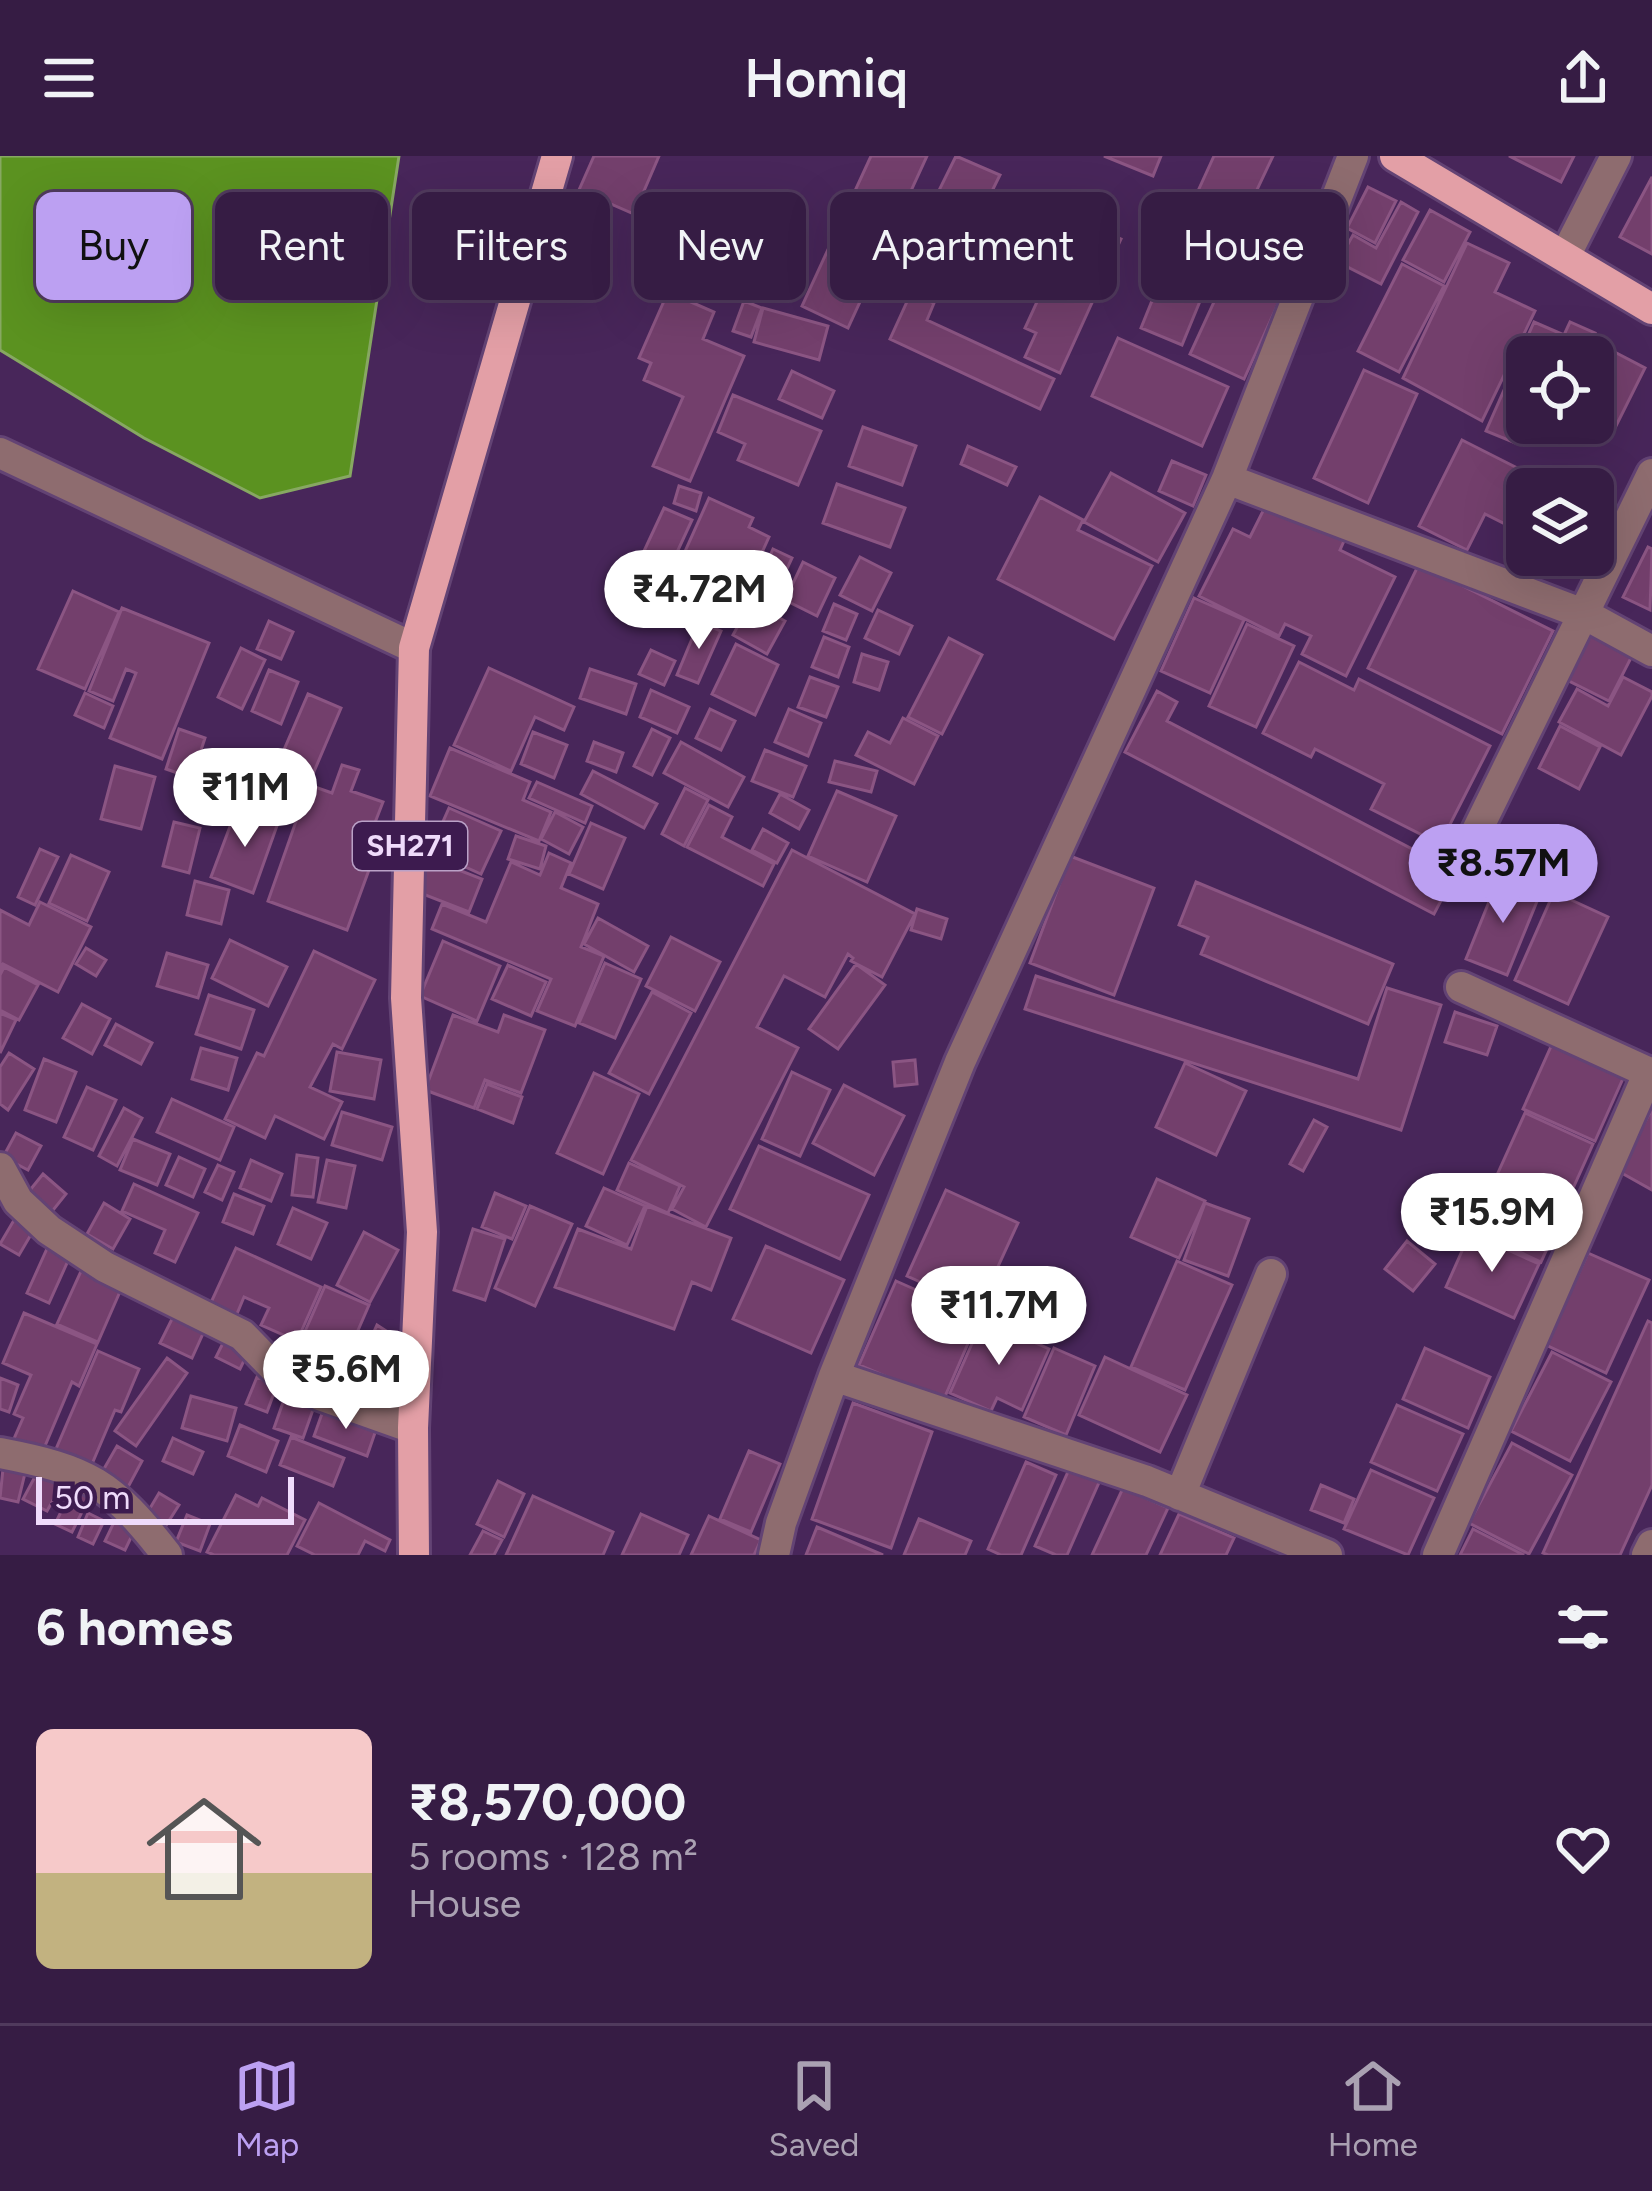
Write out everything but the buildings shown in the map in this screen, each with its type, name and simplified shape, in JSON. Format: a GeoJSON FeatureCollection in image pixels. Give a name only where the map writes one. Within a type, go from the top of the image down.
{"type":"FeatureCollection","features":[{"type":"Feature","properties":{"kind":"main road","name":"SH271"},"geometry":{"type":"LineString","coordinates":[[414,1555],[413,1428],[422,1232],[406,998],[414,648],[557,156]]}},
{"type":"Feature","properties":{"kind":"main road"},"geometry":{"type":"LineString","coordinates":[[1395,156],[1652,309]]}},
{"type":"Feature","properties":{"kind":"street"},"geometry":{"type":"LineString","coordinates":[[774,1555],[834,1376],[960,1062],[1227,479],[1352,156]]}},
{"type":"Feature","properties":{"kind":"street"},"geometry":{"type":"LineString","coordinates":[[1565,256],[1616,156]]}},
{"type":"Feature","properties":{"kind":"street"},"geometry":{"type":"LineString","coordinates":[[0,453],[414,648]]}},
{"type":"Feature","properties":{"kind":"street"},"geometry":{"type":"LineString","coordinates":[[1467,851],[1652,474]]}},
{"type":"Feature","properties":{"kind":"street"},"geometry":{"type":"LineString","coordinates":[[1227,479],[1586,615],[1652,651]]}},
{"type":"Feature","properties":{"kind":"street"},"geometry":{"type":"LineString","coordinates":[[1438,1555],[1650,1073],[1462,987]]}},
{"type":"Feature","properties":{"kind":"street"},"geometry":{"type":"LineString","coordinates":[[0,1168],[18,1201],[49,1230],[105,1267],[242,1335],[282,1376],[413,1428]]}},
{"type":"Feature","properties":{"kind":"street"},"geometry":{"type":"LineString","coordinates":[[1180,1495],[1271,1274]]}},
{"type":"Feature","properties":{"kind":"street"},"geometry":{"type":"LineString","coordinates":[[834,1376],[1180,1495],[1327,1555]]}},
{"type":"Feature","properties":{"kind":"street"},"geometry":{"type":"LineString","coordinates":[[0,1453],[64,1466],[110,1491],[136,1514],[167,1555]]}},
{"type":"Feature","properties":{"kind":"street"},"geometry":{"type":"LineString","coordinates":[[1647,1555],[1652,1544]]}},
{"type":"Feature","properties":{"kind":"shaded area"},"geometry":{"type":"Polygon","coordinates":[[[0,156],[399,156],[388,228],[388,192],[215,192],[215,300],[377,300],[350,476],[260,498],[144,438],[0,350],[0,156]]]}}]}
